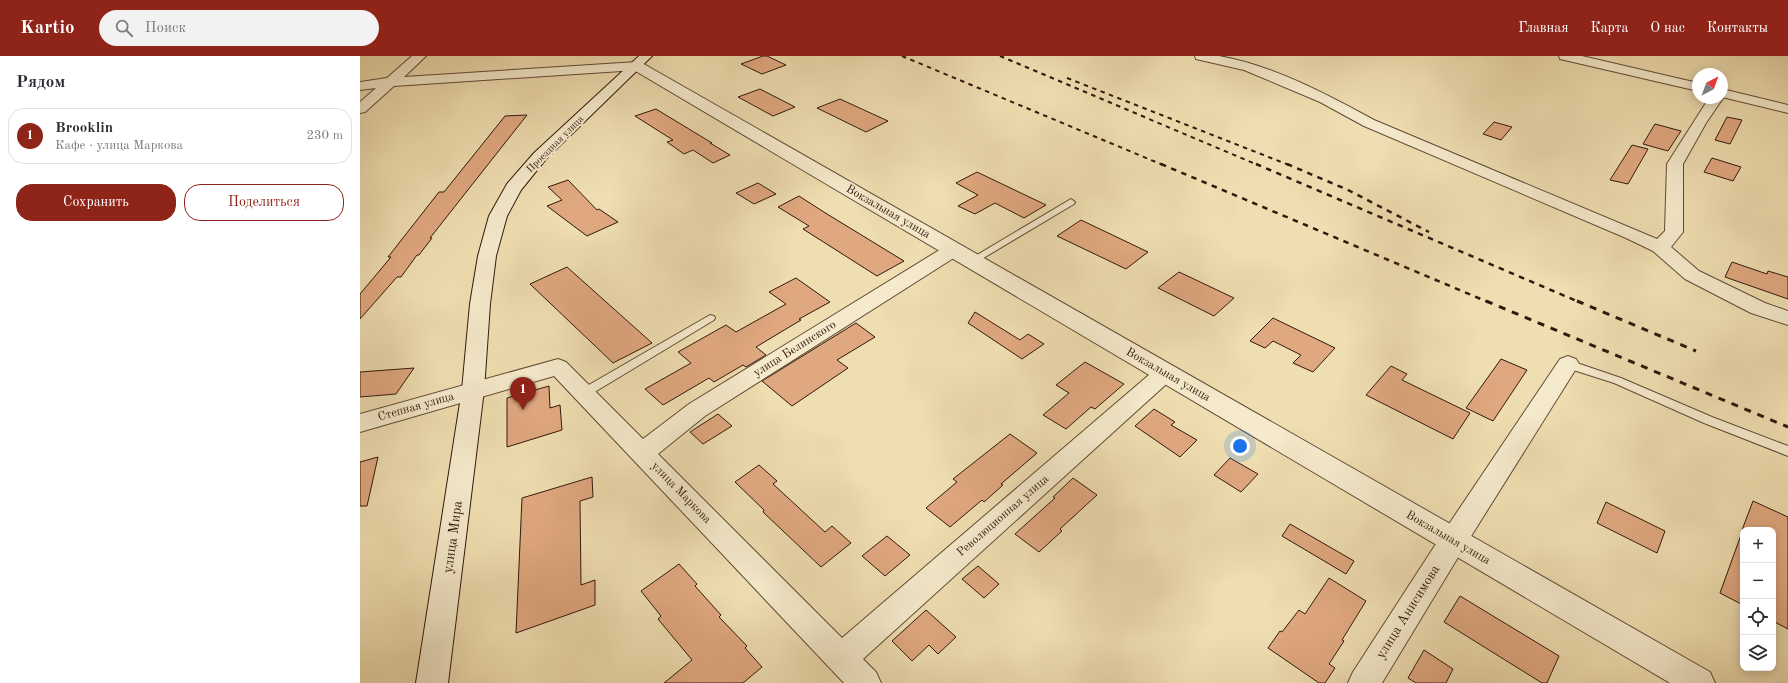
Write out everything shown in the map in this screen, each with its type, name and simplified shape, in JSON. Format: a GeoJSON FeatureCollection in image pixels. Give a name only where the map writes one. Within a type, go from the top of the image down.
{"type":"FeatureCollection","features":[{"type":"Feature","properties":{"kind":"street"},"geometry":{"type":"LineString","coordinates":[[360,109],[420,56]]}},
{"type":"Feature","properties":{"kind":"street"},"geometry":{"type":"LineString","coordinates":[[1201,56],[1248,67],[1325,99],[1369,123],[1660,247],[1692,274],[1758,308],[1788,318]]}},
{"type":"Feature","properties":{"kind":"street"},"geometry":{"type":"LineString","coordinates":[[1565,56],[1692,86]]}},
{"type":"Feature","properties":{"kind":"street"},"geometry":{"type":"LineString","coordinates":[[360,86],[390,82],[641,61]]}},
{"type":"Feature","properties":{"kind":"street","name":"Вокзальная улица"},"geometry":{"type":"LineString","coordinates":[[641,61],[953,250],[1700,683]]}},
{"type":"Feature","properties":{"kind":"street","name":"Проездная улица"},"geometry":{"type":"LineString","coordinates":[[473,390],[480,304],[487,256],[498,216],[513,188],[540,156],[641,61]]}},
{"type":"Feature","properties":{"kind":"street"},"geometry":{"type":"LineString","coordinates":[[1728,94],[1788,109]]}},
{"type":"Feature","properties":{"kind":"street"},"geometry":{"type":"LineString","coordinates":[[1660,247],[1674,232],[1675,164],[1712,104]]}},
{"type":"Feature","properties":{"kind":"street","name":"улица Белинского"},"geometry":{"type":"LineString","coordinates":[[642,454],[697,410],[953,250]]}},
{"type":"Feature","properties":{"kind":"street","name":"улица Анисимова"},"geometry":{"type":"LineString","coordinates":[[1364,683],[1453,541],[1568,364]]}},
{"type":"Feature","properties":{"kind":"street","name":"улица Маркова"},"geometry":{"type":"LineString","coordinates":[[473,390],[558,367],[865,683]]}},
{"type":"Feature","properties":{"kind":"street","name":"Революционная улица"},"geometry":{"type":"LineString","coordinates":[[841,659],[1165,373]]}},
{"type":"Feature","properties":{"kind":"street","name":"Степная улица"},"geometry":{"type":"LineString","coordinates":[[360,423],[473,390]]}},
{"type":"Feature","properties":{"kind":"street","name":"улица Мира"},"geometry":{"type":"LineString","coordinates":[[432,683],[473,390]]}},
{"type":"Feature","properties":{"kind":"lane"},"geometry":{"type":"LineString","coordinates":[[972,261],[1071,202]]}},
{"type":"Feature","properties":{"kind":"lane"},"geometry":{"type":"LineString","coordinates":[[584,393],[710,318]]}},
{"type":"Feature","properties":{"kind":"lane"},"geometry":{"type":"LineString","coordinates":[[1568,364],[1591,370],[1715,423],[1759,438],[1788,452]]}},
{"type":"Feature","properties":{"kind":"building"},"geometry":{"type":"Polygon","coordinates":[[[767,56],[786,65],[762,74],[741,64],[767,56]]]}},
{"type":"Feature","properties":{"kind":"building"},"geometry":{"type":"Polygon","coordinates":[[[760,89],[795,107],[773,116],[738,97],[760,89]]]}},
{"type":"Feature","properties":{"kind":"building"},"geometry":{"type":"Polygon","coordinates":[[[840,99],[888,121],[866,132],[817,108],[840,99]]]}},
{"type":"Feature","properties":{"kind":"building"},"geometry":{"type":"Polygon","coordinates":[[[656,109],[730,155],[713,163],[693,150],[684,154],[667,142],[673,140],[635,116],[656,109]]]}},
{"type":"Feature","properties":{"kind":"building"},"geometry":{"type":"Polygon","coordinates":[[[527,115],[401,277],[397,277],[360,319],[360,294],[391,257],[388,257],[439,192],[444,192],[505,116],[527,115]]]}},
{"type":"Feature","properties":{"kind":"building"},"geometry":{"type":"Polygon","coordinates":[[[1727,117],[1742,120],[1730,144],[1715,140],[1727,117]]]}},
{"type":"Feature","properties":{"kind":"building"},"geometry":{"type":"Polygon","coordinates":[[[1494,122],[1512,127],[1501,140],[1483,134],[1494,122]]]}},
{"type":"Feature","properties":{"kind":"building"},"geometry":{"type":"Polygon","coordinates":[[[1655,124],[1681,131],[1668,151],[1643,144],[1655,124]]]}},
{"type":"Feature","properties":{"kind":"building"},"geometry":{"type":"Polygon","coordinates":[[[1632,145],[1648,149],[1628,184],[1610,180],[1632,145]]]}},
{"type":"Feature","properties":{"kind":"building"},"geometry":{"type":"Polygon","coordinates":[[[1712,158],[1741,167],[1733,181],[1704,172],[1712,158]]]}},
{"type":"Feature","properties":{"kind":"building"},"geometry":{"type":"Polygon","coordinates":[[[977,172],[1046,205],[1024,218],[995,203],[975,214],[958,206],[978,195],[956,183],[977,172]]]}},
{"type":"Feature","properties":{"kind":"building"},"geometry":{"type":"Polygon","coordinates":[[[568,180],[597,210],[599,209],[618,222],[587,236],[547,206],[562,200],[548,187],[568,180]]]}},
{"type":"Feature","properties":{"kind":"building"},"geometry":{"type":"Polygon","coordinates":[[[758,183],[776,194],[754,204],[736,193],[758,183]]]}},
{"type":"Feature","properties":{"kind":"building"},"geometry":{"type":"Polygon","coordinates":[[[799,196],[904,261],[877,276],[803,229],[809,226],[778,207],[799,196]]]}},
{"type":"Feature","properties":{"kind":"building"},"geometry":{"type":"Polygon","coordinates":[[[1081,220],[1148,252],[1126,269],[1057,236],[1081,220]]]}},
{"type":"Feature","properties":{"kind":"building"},"geometry":{"type":"Polygon","coordinates":[[[1732,262],[1767,274],[1768,271],[1788,277],[1788,299],[1725,277],[1732,262]]]}},
{"type":"Feature","properties":{"kind":"building"},"geometry":{"type":"Polygon","coordinates":[[[567,267],[652,343],[613,363],[530,284],[567,267]]]}},
{"type":"Feature","properties":{"kind":"building"},"geometry":{"type":"Polygon","coordinates":[[[1179,272],[1234,298],[1214,316],[1158,288],[1179,272]]]}},
{"type":"Feature","properties":{"kind":"building"},"geometry":{"type":"Polygon","coordinates":[[[796,278],[830,302],[799,319],[801,320],[756,347],[766,355],[746,367],[743,365],[714,382],[709,378],[663,405],[645,389],[691,363],[678,352],[726,325],[736,332],[786,304],[769,292],[796,278]]]}},
{"type":"Feature","properties":{"kind":"building"},"geometry":{"type":"Polygon","coordinates":[[[975,312],[1020,340],[1028,334],[1044,344],[1022,359],[968,323],[975,312]]]}},
{"type":"Feature","properties":{"kind":"building"},"geometry":{"type":"Polygon","coordinates":[[[1273,318],[1335,348],[1313,372],[1293,363],[1301,355],[1273,341],[1265,348],[1250,341],[1273,318]]]}},
{"type":"Feature","properties":{"kind":"building"},"geometry":{"type":"Polygon","coordinates":[[[856,323],[875,337],[837,360],[848,368],[792,406],[762,381],[856,323]]]}},
{"type":"Feature","properties":{"kind":"building"},"geometry":{"type":"Polygon","coordinates":[[[1501,359],[1527,370],[1493,421],[1466,408],[1501,359]]]}},
{"type":"Feature","properties":{"kind":"building"},"geometry":{"type":"Polygon","coordinates":[[[1085,362],[1124,384],[1095,409],[1091,407],[1066,429],[1043,415],[1069,393],[1056,385],[1085,362]]]}},
{"type":"Feature","properties":{"kind":"building"},"geometry":{"type":"Polygon","coordinates":[[[1391,366],[1407,374],[1402,380],[1470,413],[1453,439],[1366,395],[1391,366]]]}},
{"type":"Feature","properties":{"kind":"building"},"geometry":{"type":"Polygon","coordinates":[[[414,368],[396,394],[360,397],[360,372],[414,368]]]}},
{"type":"Feature","properties":{"kind":"building"},"geometry":{"type":"Polygon","coordinates":[[[549,386],[550,408],[560,405],[562,430],[507,447],[507,398],[549,386]]]}},
{"type":"Feature","properties":{"kind":"building"},"geometry":{"type":"Polygon","coordinates":[[[1154,409],[1175,422],[1171,425],[1197,440],[1180,457],[1135,426],[1154,409]]]}},
{"type":"Feature","properties":{"kind":"building"},"geometry":{"type":"Polygon","coordinates":[[[718,414],[732,426],[703,444],[690,432],[718,414]]]}},
{"type":"Feature","properties":{"kind":"building"},"geometry":{"type":"Polygon","coordinates":[[[1010,434],[1037,453],[1001,484],[1003,485],[984,502],[982,500],[950,527],[926,508],[957,482],[953,479],[1010,434]]]}},
{"type":"Feature","properties":{"kind":"building"},"geometry":{"type":"Polygon","coordinates":[[[378,457],[367,506],[360,506],[360,462],[378,457]]]}},
{"type":"Feature","properties":{"kind":"building"},"geometry":{"type":"Polygon","coordinates":[[[1230,458],[1258,474],[1241,492],[1214,475],[1230,458]]]}},
{"type":"Feature","properties":{"kind":"building"},"geometry":{"type":"Polygon","coordinates":[[[759,465],[777,481],[773,484],[825,532],[832,526],[851,543],[821,567],[763,512],[764,510],[735,482],[759,465]]]}},
{"type":"Feature","properties":{"kind":"building"},"geometry":{"type":"Polygon","coordinates":[[[592,477],[593,497],[580,501],[581,585],[595,580],[595,605],[516,633],[522,498],[592,477]]]}},
{"type":"Feature","properties":{"kind":"building"},"geometry":{"type":"Polygon","coordinates":[[[1073,478],[1097,495],[1060,529],[1062,531],[1039,552],[1015,534],[1055,498],[1053,497],[1073,478]]]}},
{"type":"Feature","properties":{"kind":"building"},"geometry":{"type":"Polygon","coordinates":[[[1753,501],[1788,517],[1788,629],[1776,623],[1776,527],[1743,527],[1753,501]]]}},
{"type":"Feature","properties":{"kind":"building"},"geometry":{"type":"Polygon","coordinates":[[[1606,502],[1665,531],[1657,553],[1597,523],[1606,502]]]}},
{"type":"Feature","properties":{"kind":"building"},"geometry":{"type":"Polygon","coordinates":[[[1290,524],[1354,561],[1346,574],[1282,536],[1290,524]]]}},
{"type":"Feature","properties":{"kind":"building"},"geometry":{"type":"Polygon","coordinates":[[[887,536],[910,555],[885,576],[862,556],[887,536]]]}},
{"type":"Feature","properties":{"kind":"building"},"geometry":{"type":"Polygon","coordinates":[[[1740,538],[1740,603],[1720,593],[1740,538]]]}},
{"type":"Feature","properties":{"kind":"building"},"geometry":{"type":"Polygon","coordinates":[[[679,564],[697,584],[695,586],[721,615],[719,617],[747,646],[745,648],[762,667],[743,683],[664,683],[692,660],[658,619],[661,616],[641,591],[679,564]]]}},
{"type":"Feature","properties":{"kind":"building"},"geometry":{"type":"Polygon","coordinates":[[[978,566],[999,584],[984,598],[962,579],[978,566]]]}},
{"type":"Feature","properties":{"kind":"building"},"geometry":{"type":"Polygon","coordinates":[[[1329,578],[1366,601],[1342,640],[1344,641],[1329,664],[1335,668],[1325,683],[1319,683],[1268,648],[1280,631],[1282,632],[1299,610],[1305,614],[1329,578]]]}},
{"type":"Feature","properties":{"kind":"building"},"geometry":{"type":"Polygon","coordinates":[[[1460,596],[1559,656],[1547,683],[1542,683],[1444,622],[1460,596]]]}},
{"type":"Feature","properties":{"kind":"building"},"geometry":{"type":"Polygon","coordinates":[[[926,610],[956,637],[938,654],[929,645],[912,661],[892,641],[926,610]]]}},
{"type":"Feature","properties":{"kind":"building"},"geometry":{"type":"Polygon","coordinates":[[[1424,650],[1453,669],[1446,683],[1416,683],[1408,678],[1424,650]]]}},
{"type":"Feature","properties":{"kind":"railway"},"geometry":{"type":"LineString","coordinates":[[902,56],[1163,165]]}},
{"type":"Feature","properties":{"kind":"railway"},"geometry":{"type":"LineString","coordinates":[[1000,56],[1258,165]]}},
{"type":"Feature","properties":{"kind":"railway"},"geometry":{"type":"LineString","coordinates":[[1067,78],[1289,165]]}},
{"type":"Feature","properties":{"kind":"railway"},"geometry":{"type":"LineString","coordinates":[[1161,164],[1488,302]]}},
{"type":"Feature","properties":{"kind":"railway"},"geometry":{"type":"LineString","coordinates":[[1256,164],[1579,302]]}},
{"type":"Feature","properties":{"kind":"railway"},"geometry":{"type":"LineString","coordinates":[[1287,164],[1348,190],[1429,232]]}},
{"type":"Feature","properties":{"kind":"railway"},"geometry":{"type":"LineString","coordinates":[[1486,301],[1788,427]]}},
{"type":"Feature","properties":{"kind":"railway"},"geometry":{"type":"LineString","coordinates":[[1577,301],[1696,351]]}},
{"type":"Feature","properties":{"kind":"place","name":"Brooklin"},"geometry":{"type":"Point","coordinates":[523,410]}}]}
